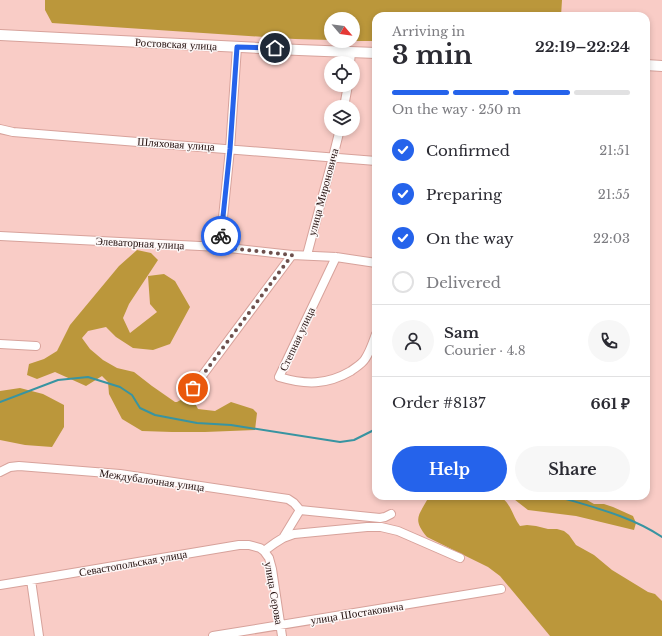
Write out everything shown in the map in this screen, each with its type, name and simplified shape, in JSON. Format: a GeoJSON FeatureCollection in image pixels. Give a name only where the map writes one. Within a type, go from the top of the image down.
{"type":"FeatureCollection","features":[{"type":"Feature","properties":{"kind":"main road","name":"Ростовская улица"},"geometry":{"type":"LineString","coordinates":[[0,35],[372,53]]}},
{"type":"Feature","properties":{"kind":"main road"},"geometry":{"type":"LineString","coordinates":[[650,65],[662,66]]}},
{"type":"Feature","properties":{"kind":"street"},"geometry":{"type":"LineString","coordinates":[[220,247],[230,149],[237,47]]}},
{"type":"Feature","properties":{"kind":"street"},"geometry":{"type":"LineString","coordinates":[[351,52],[351,56]]}},
{"type":"Feature","properties":{"kind":"street","name":"Шляховая улица"},"geometry":{"type":"LineString","coordinates":[[0,129],[13,132],[372,161]]}},
{"type":"Feature","properties":{"kind":"street","name":"улица Мироновича"},"geometry":{"type":"LineString","coordinates":[[307,256],[338,136]]}},
{"type":"Feature","properties":{"kind":"street","name":"Элеваторная улица"},"geometry":{"type":"LineString","coordinates":[[0,236],[220,247],[292,255],[336,257],[372,262]]}},
{"type":"Feature","properties":{"kind":"street"},"geometry":{"type":"LineString","coordinates":[[193,388],[292,255]]}},
{"type":"Feature","properties":{"kind":"street","name":"Степная улица"},"geometry":{"type":"LineString","coordinates":[[336,257],[279,377],[309,382],[326,381],[339,377],[359,366],[365,360],[372,345]]}},
{"type":"Feature","properties":{"kind":"street"},"geometry":{"type":"LineString","coordinates":[[0,344],[36,346]]}},
{"type":"Feature","properties":{"kind":"street","name":"Междубалочная улица"},"geometry":{"type":"LineString","coordinates":[[0,472],[10,467],[19,466],[120,474],[288,499],[300,510]]}},
{"type":"Feature","properties":{"kind":"street"},"geometry":{"type":"LineString","coordinates":[[283,538],[300,510],[380,518],[391,514]]}},
{"type":"Feature","properties":{"kind":"street"},"geometry":{"type":"LineString","coordinates":[[264,551],[283,538],[294,534],[381,527],[398,531],[460,558]]}},
{"type":"Feature","properties":{"kind":"street","name":"Севастопольская улица"},"geometry":{"type":"LineString","coordinates":[[0,585],[239,545],[254,546],[264,551]]}},
{"type":"Feature","properties":{"kind":"street","name":"улица Серова"},"geometry":{"type":"LineString","coordinates":[[264,551],[269,558],[272,570],[282,636]]}},
{"type":"Feature","properties":{"kind":"street"},"geometry":{"type":"LineString","coordinates":[[31,580],[39,636]]}},
{"type":"Feature","properties":{"kind":"street","name":"улица Шостаковича"},"geometry":{"type":"LineString","coordinates":[[213,636],[501,589]]}},
{"type":"Feature","properties":{"kind":"shaded area"},"geometry":{"type":"Polygon","coordinates":[[[45,0],[562,0],[561,12],[372,12],[372,41],[360,41],[360,12],[324,12],[324,40],[52,23],[45,10],[45,0]]]}},
{"type":"Feature","properties":{"kind":"shaded area"},"geometry":{"type":"Polygon","coordinates":[[[137,250],[151,253],[158,260],[129,304],[123,318],[130,333],[157,312],[150,304],[148,276],[164,274],[175,281],[190,307],[170,344],[153,350],[133,348],[116,337],[106,327],[88,331],[82,338],[90,349],[103,360],[117,368],[134,372],[175,402],[184,398],[192,397],[198,409],[215,411],[231,402],[253,409],[257,413],[255,430],[205,432],[142,431],[122,419],[109,394],[108,382],[102,376],[86,386],[55,372],[37,379],[27,375],[29,364],[44,359],[57,351],[70,325],[119,266],[137,250]]]}},
{"type":"Feature","properties":{"kind":"shaded area"},"geometry":{"type":"Polygon","coordinates":[[[20,388],[43,394],[64,405],[64,427],[52,447],[25,445],[0,440],[0,391],[20,388]]]}},
{"type":"Feature","properties":{"kind":"shaded area"},"geometry":{"type":"Polygon","coordinates":[[[427,500],[505,500],[520,526],[536,526],[564,531],[576,545],[594,555],[612,570],[648,592],[655,594],[662,601],[662,636],[550,636],[500,576],[488,567],[427,537],[419,525],[418,521],[420,512],[427,500]]]}},
{"type":"Feature","properties":{"kind":"shaded area"},"geometry":{"type":"Polygon","coordinates":[[[515,500],[587,500],[594,504],[604,504],[613,507],[633,516],[636,523],[634,530],[576,516],[528,510],[515,500]]]}},
{"type":"Feature","properties":{"kind":"waterway"},"geometry":{"type":"LineString","coordinates":[[0,402],[58,380],[88,377],[120,387],[132,395],[140,408],[155,415],[197,423],[231,425],[340,442],[354,440],[372,431]]}},
{"type":"Feature","properties":{"kind":"waterway"},"geometry":{"type":"LineString","coordinates":[[570,500],[597,508],[637,523],[662,537]]}},
{"type":"Feature","properties":{"kind":"way so far"},"geometry":{"type":"LineString","coordinates":[[193,388],[292,255],[220,247],[221,236]]}},
{"type":"Feature","properties":{"kind":"route"},"geometry":{"type":"LineString","coordinates":[[221,236],[230,149],[237,47],[275,48]]}}]}
